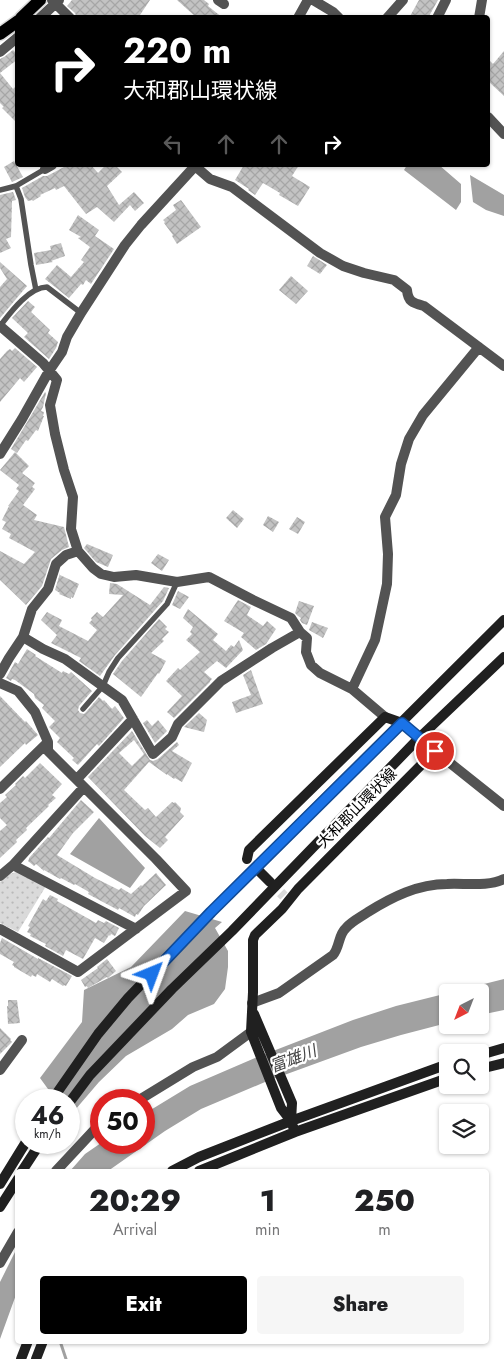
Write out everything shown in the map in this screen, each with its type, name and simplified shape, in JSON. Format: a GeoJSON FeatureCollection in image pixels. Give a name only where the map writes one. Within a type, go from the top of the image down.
{"type":"FeatureCollection","features":[{"type":"Feature","properties":{"kind":"main road"},"geometry":{"type":"LineString","coordinates":[[24,15],[40,0]]}},
{"type":"Feature","properties":{"kind":"main road"},"geometry":{"type":"LineString","coordinates":[[0,34],[15,23]]}},
{"type":"Feature","properties":{"kind":"main road","name":"大和郡山環状線"},"geometry":{"type":"LineString","coordinates":[[60,1089],[98,1034],[128,998],[211,912],[500,624],[504,635]]}},
{"type":"Feature","properties":{"kind":"main road","name":"大和郡山環状線"},"geometry":{"type":"LineString","coordinates":[[80,1089],[90,1075],[172,989],[232,931],[419,738],[504,657]]}},
{"type":"Feature","properties":{"kind":"main road"},"geometry":{"type":"LineString","coordinates":[[247,859],[249,850],[385,717],[402,723],[435,751]]}},
{"type":"Feature","properties":{"kind":"main road","name":"大和郡山環状線"},"geometry":{"type":"LineString","coordinates":[[295,1132],[291,1121],[281,1108],[256,1031],[252,1007],[253,940],[255,935],[282,909],[286,898],[298,889],[435,751]]}},
{"type":"Feature","properties":{"kind":"main road"},"geometry":{"type":"LineString","coordinates":[[259,871],[270,882]]}},
{"type":"Feature","properties":{"kind":"main road","name":"大和郡山環状線"},"geometry":{"type":"LineString","coordinates":[[256,1031],[292,1103],[291,1121]]}},
{"type":"Feature","properties":{"kind":"main road"},"geometry":{"type":"LineString","coordinates":[[489,1052],[504,1048]]}},
{"type":"Feature","properties":{"kind":"main road"},"geometry":{"type":"LineString","coordinates":[[489,1067],[504,1063]]}},
{"type":"Feature","properties":{"kind":"main road"},"geometry":{"type":"LineString","coordinates":[[176,1169],[199,1157],[291,1121],[439,1067]]}},
{"type":"Feature","properties":{"kind":"main road"},"geometry":{"type":"LineString","coordinates":[[204,1169],[295,1132],[439,1081]]}},
{"type":"Feature","properties":{"kind":"main road"},"geometry":{"type":"LineString","coordinates":[[0,1184],[19,1154]]}},
{"type":"Feature","properties":{"kind":"main road"},"geometry":{"type":"LineString","coordinates":[[23,1169],[33,1154]]}},
{"type":"Feature","properties":{"kind":"main road"},"geometry":{"type":"LineString","coordinates":[[0,1207],[15,1184]]}},
{"type":"Feature","properties":{"kind":"main road"},"geometry":{"type":"LineString","coordinates":[[22,1359],[27,1344]]}},
{"type":"Feature","properties":{"kind":"main road"},"geometry":{"type":"LineString","coordinates":[[36,1359],[42,1344]]}},
{"type":"Feature","properties":{"kind":"street"},"geometry":{"type":"LineString","coordinates":[[300,15],[308,0]]}},
{"type":"Feature","properties":{"kind":"street"},"geometry":{"type":"LineString","coordinates":[[314,0],[336,15]]}},
{"type":"Feature","properties":{"kind":"street"},"geometry":{"type":"LineString","coordinates":[[390,15],[403,0]]}},
{"type":"Feature","properties":{"kind":"street"},"geometry":{"type":"LineString","coordinates":[[438,15],[446,0]]}},
{"type":"Feature","properties":{"kind":"street"},"geometry":{"type":"LineString","coordinates":[[43,15],[56,1],[68,15]]}},
{"type":"Feature","properties":{"kind":"street"},"geometry":{"type":"LineString","coordinates":[[479,1],[479,15]]}},
{"type":"Feature","properties":{"kind":"street"},"geometry":{"type":"LineString","coordinates":[[0,52],[15,40]]}},
{"type":"Feature","properties":{"kind":"street"},"geometry":{"type":"LineString","coordinates":[[490,119],[504,134]]}},
{"type":"Feature","properties":{"kind":"street"},"geometry":{"type":"LineString","coordinates":[[0,452],[62,352],[67,337],[81,313],[125,246],[141,225],[194,167]]}},
{"type":"Feature","properties":{"kind":"street"},"geometry":{"type":"LineString","coordinates":[[198,167],[210,178],[232,187],[320,253],[343,266],[394,280],[407,290],[408,298],[414,303],[424,306],[504,366]]}},
{"type":"Feature","properties":{"kind":"street"},"geometry":{"type":"LineString","coordinates":[[0,326],[43,363],[57,380],[50,405],[54,434],[72,497],[71,529],[78,551],[93,568],[101,574],[114,577],[136,575],[177,582],[209,577],[291,618],[300,632],[307,638],[306,652],[311,665],[320,673],[352,690],[385,717]]}},
{"type":"Feature","properties":{"kind":"street"},"geometry":{"type":"LineString","coordinates":[[352,690],[375,640],[387,584],[388,554],[385,517],[396,495],[401,464],[409,438],[423,414],[479,347]]}},
{"type":"Feature","properties":{"kind":"street"},"geometry":{"type":"LineString","coordinates":[[0,674],[23,637],[32,609],[48,589],[56,564],[66,556],[78,551]]}},
{"type":"Feature","properties":{"kind":"street"},"geometry":{"type":"LineString","coordinates":[[23,637],[65,659],[122,700],[153,754],[172,738],[178,724],[221,681],[300,632]]}},
{"type":"Feature","properties":{"kind":"street"},"geometry":{"type":"LineString","coordinates":[[0,683],[18,691],[35,712],[48,742],[48,751],[186,891],[78,972],[0,929]]}},
{"type":"Feature","properties":{"kind":"street"},"geometry":{"type":"LineString","coordinates":[[0,876],[13,865],[133,719]]}},
{"type":"Feature","properties":{"kind":"street"},"geometry":{"type":"LineString","coordinates":[[0,789],[48,742]]}},
{"type":"Feature","properties":{"kind":"street"},"geometry":{"type":"LineString","coordinates":[[435,751],[504,806]]}},
{"type":"Feature","properties":{"kind":"street"},"geometry":{"type":"LineString","coordinates":[[13,865],[136,929]]}},
{"type":"Feature","properties":{"kind":"street"},"geometry":{"type":"LineString","coordinates":[[252,1007],[279,993],[333,955],[337,950],[341,934],[346,928],[378,906],[401,894],[436,884],[480,884],[504,879]]}},
{"type":"Feature","properties":{"kind":"street"},"geometry":{"type":"LineString","coordinates":[[155,1090],[193,1067],[217,1057],[256,1031]]}},
{"type":"Feature","properties":{"kind":"street"},"geometry":{"type":"LineString","coordinates":[[0,1070],[22,1040]]}},
{"type":"Feature","properties":{"kind":"street"},"geometry":{"type":"LineString","coordinates":[[58,1169],[90,1135]]}},
{"type":"Feature","properties":{"kind":"street"},"geometry":{"type":"LineString","coordinates":[[0,1263],[15,1237]]}},
{"type":"Feature","properties":{"kind":"lane"},"geometry":{"type":"LineString","coordinates":[[0,190],[16,186],[48,167]]}},
{"type":"Feature","properties":{"kind":"lane"},"geometry":{"type":"LineString","coordinates":[[16,186],[21,199],[36,290]]}},
{"type":"Feature","properties":{"kind":"lane"},"geometry":{"type":"LineString","coordinates":[[0,326],[18,304],[42,287],[48,287],[81,313]]}},
{"type":"Feature","properties":{"kind":"lane"},"geometry":{"type":"LineString","coordinates":[[83,709],[103,686],[118,658],[166,604],[177,582]]}},
{"type":"Feature","properties":{"kind":"shaded area"},"geometry":{"type":"Polygon","coordinates":[[[19,871],[46,886],[18,932],[0,923],[0,882],[7,875],[19,871]]]}},
{"type":"Feature","properties":{"kind":"water"},"geometry":{"type":"Polygon","coordinates":[[[406,167],[441,167],[461,184],[461,202],[456,210],[404,170],[406,167]]]}},
{"type":"Feature","properties":{"kind":"water"},"geometry":{"type":"Polygon","coordinates":[[[470,175],[504,195],[504,216],[486,210],[473,202],[470,175]]]}},
{"type":"Feature","properties":{"kind":"water"},"geometry":{"type":"Polygon","coordinates":[[[99,818],[145,868],[130,888],[70,854],[99,818]]]}},
{"type":"Feature","properties":{"kind":"water"},"geometry":{"type":"Polygon","coordinates":[[[185,911],[222,922],[215,928],[228,951],[228,967],[225,989],[214,1004],[188,1015],[172,1029],[126,1056],[93,1089],[90,1089],[90,1092],[80,1104],[80,1089],[48,1089],[40,1078],[82,1022],[84,990],[131,967],[185,911]]]}},
{"type":"Feature","properties":{"kind":"water"},"geometry":{"type":"Polygon","coordinates":[[[504,979],[504,1010],[489,1013],[489,984],[484,984],[504,979]]]}},
{"type":"Feature","properties":{"kind":"water","name":"富雄川"},"geometry":{"type":"Polygon","coordinates":[[[439,995],[439,1025],[361,1047],[265,1082],[201,1109],[155,1138],[155,1107],[190,1086],[255,1058],[353,1020],[396,1006],[439,995]]]}},
{"type":"Feature","properties":{"kind":"water"},"geometry":{"type":"Polygon","coordinates":[[[90,1151],[90,1154],[132,1154],[111,1169],[72,1169],[90,1151]]]}},
{"type":"Feature","properties":{"kind":"water"},"geometry":{"type":"Polygon","coordinates":[[[15,1252],[15,1298],[0,1339],[0,1282],[15,1252]]]}},
{"type":"Feature","properties":{"kind":"building"},"geometry":{"type":"Polygon","coordinates":[[[72,0],[150,0],[140,15],[76,15],[67,6],[72,0]]]}},
{"type":"Feature","properties":{"kind":"building"},"geometry":{"type":"Polygon","coordinates":[[[177,0],[204,0],[219,15],[194,15],[177,0]]]}},
{"type":"Feature","properties":{"kind":"building"},"geometry":{"type":"Polygon","coordinates":[[[419,0],[438,0],[430,15],[411,15],[419,0]]]}},
{"type":"Feature","properties":{"kind":"building"},"geometry":{"type":"Polygon","coordinates":[[[13,50],[15,52],[15,61],[0,73],[0,59],[13,50]]]}},
{"type":"Feature","properties":{"kind":"building"},"geometry":{"type":"Polygon","coordinates":[[[504,51],[504,96],[490,83],[490,61],[493,64],[504,51]]]}},
{"type":"Feature","properties":{"kind":"building"},"geometry":{"type":"Polygon","coordinates":[[[0,73],[13,89],[15,87],[15,121],[2,108],[4,107],[0,103],[0,73]]]}},
{"type":"Feature","properties":{"kind":"building"},"geometry":{"type":"Polygon","coordinates":[[[14,161],[15,167],[17,167],[23,177],[12,182],[4,167],[14,161]]]}},
{"type":"Feature","properties":{"kind":"building"},"geometry":{"type":"Polygon","coordinates":[[[64,167],[93,167],[98,173],[104,167],[117,167],[122,172],[107,186],[119,205],[134,192],[144,203],[135,211],[130,205],[114,222],[97,207],[86,214],[64,186],[40,195],[33,201],[28,201],[22,188],[43,176],[47,176],[64,167]]]}},
{"type":"Feature","properties":{"kind":"building"},"geometry":{"type":"Polygon","coordinates":[[[243,167],[298,167],[292,176],[310,187],[298,206],[263,183],[255,195],[235,180],[243,167]]]}},
{"type":"Feature","properties":{"kind":"building"},"geometry":{"type":"Polygon","coordinates":[[[13,192],[16,200],[12,201],[11,237],[6,239],[11,248],[0,253],[0,195],[13,192]]]}},
{"type":"Feature","properties":{"kind":"building"},"geometry":{"type":"Polygon","coordinates":[[[181,200],[201,227],[177,244],[163,220],[176,210],[173,205],[181,200]]]}},
{"type":"Feature","properties":{"kind":"building"},"geometry":{"type":"Polygon","coordinates":[[[78,215],[99,230],[95,236],[114,249],[91,284],[86,280],[69,298],[45,279],[57,265],[71,277],[84,262],[81,260],[90,247],[78,238],[81,237],[69,230],[78,215]]]}},
{"type":"Feature","properties":{"kind":"building"},"geometry":{"type":"Polygon","coordinates":[[[61,243],[65,256],[51,261],[53,262],[36,265],[34,253],[51,250],[50,246],[61,243]]]}},
{"type":"Feature","properties":{"kind":"building"},"geometry":{"type":"Polygon","coordinates":[[[313,256],[327,265],[320,274],[307,266],[313,256]]]}},
{"type":"Feature","properties":{"kind":"building"},"geometry":{"type":"Polygon","coordinates":[[[0,262],[27,286],[0,318],[0,287],[7,279],[0,268],[0,262]]]}},
{"type":"Feature","properties":{"kind":"building"},"geometry":{"type":"Polygon","coordinates":[[[291,276],[308,291],[296,304],[279,290],[291,276]]]}},
{"type":"Feature","properties":{"kind":"building"},"geometry":{"type":"Polygon","coordinates":[[[28,301],[35,307],[31,312],[50,330],[48,333],[58,342],[49,359],[24,337],[28,333],[12,318],[28,301]]]}},
{"type":"Feature","properties":{"kind":"building"},"geometry":{"type":"Polygon","coordinates":[[[15,348],[37,367],[24,382],[20,378],[0,402],[0,359],[7,351],[10,349],[12,351],[15,348]]]}},
{"type":"Feature","properties":{"kind":"building"},"geometry":{"type":"Polygon","coordinates":[[[45,392],[41,411],[44,412],[44,416],[38,431],[36,430],[28,441],[26,440],[17,453],[11,449],[45,392]]]}},
{"type":"Feature","properties":{"kind":"building"},"geometry":{"type":"Polygon","coordinates":[[[15,452],[29,466],[22,473],[35,483],[32,487],[35,489],[23,505],[37,515],[34,520],[64,527],[69,547],[51,559],[42,586],[26,605],[0,580],[0,551],[24,564],[35,552],[9,538],[11,534],[2,529],[6,522],[2,520],[8,506],[19,491],[16,489],[19,485],[0,470],[15,452]]]}},
{"type":"Feature","properties":{"kind":"building"},"geometry":{"type":"Polygon","coordinates":[[[233,510],[244,519],[237,528],[226,518],[233,510]]]}},
{"type":"Feature","properties":{"kind":"building"},"geometry":{"type":"Polygon","coordinates":[[[268,516],[279,522],[273,532],[263,525],[268,516]]]}},
{"type":"Feature","properties":{"kind":"building"},"geometry":{"type":"Polygon","coordinates":[[[297,517],[305,522],[298,534],[289,529],[297,517]]]}},
{"type":"Feature","properties":{"kind":"building"},"geometry":{"type":"Polygon","coordinates":[[[87,544],[113,555],[108,567],[96,562],[84,548],[87,544]]]}},
{"type":"Feature","properties":{"kind":"building"},"geometry":{"type":"Polygon","coordinates":[[[158,554],[169,560],[162,571],[151,563],[158,554]]]}},
{"type":"Feature","properties":{"kind":"building"},"geometry":{"type":"Polygon","coordinates":[[[60,573],[60,575],[79,584],[71,599],[59,594],[55,590],[60,573]]]}},
{"type":"Feature","properties":{"kind":"building"},"geometry":{"type":"Polygon","coordinates":[[[110,583],[117,584],[150,605],[164,587],[169,588],[163,601],[115,655],[100,676],[79,661],[81,658],[51,643],[57,635],[41,620],[47,612],[62,620],[59,626],[88,641],[97,630],[89,623],[92,620],[91,618],[97,612],[103,617],[123,595],[109,594],[110,583]]]}},
{"type":"Feature","properties":{"kind":"building"},"geometry":{"type":"Polygon","coordinates":[[[178,591],[189,597],[180,609],[172,605],[178,591]]]}},
{"type":"Feature","properties":{"kind":"building"},"geometry":{"type":"Polygon","coordinates":[[[238,600],[251,607],[247,615],[263,626],[267,621],[276,629],[266,644],[256,650],[241,637],[244,633],[224,621],[238,600]]]}},
{"type":"Feature","properties":{"kind":"building"},"geometry":{"type":"Polygon","coordinates":[[[299,601],[314,606],[307,625],[302,623],[301,618],[295,613],[299,601]]]}},
{"type":"Feature","properties":{"kind":"building"},"geometry":{"type":"Polygon","coordinates":[[[188,609],[218,634],[213,640],[226,651],[231,645],[234,647],[239,640],[243,650],[226,668],[217,661],[204,672],[212,679],[174,718],[167,712],[182,696],[166,681],[178,668],[180,670],[200,652],[186,640],[192,634],[190,632],[193,627],[183,618],[188,609]]]}},
{"type":"Feature","properties":{"kind":"building"},"geometry":{"type":"Polygon","coordinates":[[[159,619],[169,632],[162,639],[164,641],[151,653],[166,661],[159,674],[141,697],[113,674],[159,619]]]}},
{"type":"Feature","properties":{"kind":"building"},"geometry":{"type":"Polygon","coordinates":[[[312,622],[328,628],[323,638],[309,630],[312,622]]]}},
{"type":"Feature","properties":{"kind":"building"},"geometry":{"type":"Polygon","coordinates":[[[27,649],[62,673],[63,671],[69,674],[71,672],[92,691],[79,706],[78,710],[80,713],[84,714],[99,697],[112,709],[115,706],[124,718],[99,746],[97,744],[78,765],[72,760],[74,758],[57,742],[60,738],[49,727],[55,721],[42,708],[44,705],[35,698],[34,694],[15,680],[12,679],[11,681],[6,678],[15,662],[18,664],[27,649]]]}},
{"type":"Feature","properties":{"kind":"building"},"geometry":{"type":"Polygon","coordinates":[[[251,670],[263,704],[236,713],[232,702],[251,695],[243,675],[251,670]]]}},
{"type":"Feature","properties":{"kind":"building"},"geometry":{"type":"Polygon","coordinates":[[[0,696],[38,735],[26,745],[25,743],[0,767],[0,696]]]}},
{"type":"Feature","properties":{"kind":"building"},"geometry":{"type":"Polygon","coordinates":[[[199,713],[207,720],[204,732],[184,727],[199,713]]]}},
{"type":"Feature","properties":{"kind":"building"},"geometry":{"type":"Polygon","coordinates":[[[147,720],[152,726],[158,720],[167,731],[155,743],[143,723],[147,720]]]}},
{"type":"Feature","properties":{"kind":"building"},"geometry":{"type":"Polygon","coordinates":[[[132,731],[150,760],[158,759],[177,742],[179,745],[172,751],[192,763],[182,782],[167,775],[149,762],[124,790],[145,810],[148,808],[156,817],[172,802],[175,802],[181,808],[180,812],[184,816],[165,837],[168,840],[160,848],[145,836],[88,777],[132,731]],[[134,740],[119,753],[132,766],[144,754],[134,740]]]}},
{"type":"Feature","properties":{"kind":"building"},"geometry":{"type":"Polygon","coordinates":[[[40,763],[62,784],[52,795],[56,798],[26,828],[27,830],[16,840],[17,842],[0,858],[0,831],[7,825],[0,818],[0,803],[23,776],[25,778],[40,763]]]}},
{"type":"Feature","properties":{"kind":"building"},"geometry":{"type":"Polygon","coordinates":[[[81,800],[94,812],[73,833],[57,855],[95,878],[131,894],[156,873],[166,885],[135,917],[119,908],[118,910],[88,894],[89,892],[75,884],[60,879],[28,861],[81,800]]]}},
{"type":"Feature","properties":{"kind":"building"},"geometry":{"type":"Polygon","coordinates":[[[50,895],[96,923],[98,920],[104,923],[106,921],[119,928],[115,936],[109,935],[104,943],[95,938],[83,959],[66,950],[63,956],[45,946],[46,944],[30,936],[31,934],[27,932],[30,927],[28,926],[43,899],[46,901],[50,895]]]}},
{"type":"Feature","properties":{"kind":"building"},"geometry":{"type":"Polygon","coordinates":[[[2,938],[72,976],[66,986],[52,979],[50,982],[37,974],[36,977],[32,975],[31,977],[14,967],[12,965],[14,962],[0,954],[2,938]]]}},
{"type":"Feature","properties":{"kind":"building"},"geometry":{"type":"Polygon","coordinates":[[[107,959],[116,971],[108,978],[88,988],[87,986],[85,987],[81,980],[107,959]]]}},
{"type":"Feature","properties":{"kind":"building"},"geometry":{"type":"Polygon","coordinates":[[[8,1000],[17,1000],[20,1023],[8,1024],[8,1000]]]}},
{"type":"Feature","properties":{"kind":"building"},"geometry":{"type":"Polygon","coordinates":[[[0,1028],[12,1042],[0,1054],[0,1028]]]}},
{"type":"Feature","properties":{"kind":"waterway"},"geometry":{"type":"LineString","coordinates":[[61,1344],[66,1359]]}},
{"type":"Feature","properties":{"kind":"tunnel"},"geometry":{"type":"LineString","coordinates":[[270,882],[284,896]]}},
{"type":"Feature","properties":{"kind":"route"},"geometry":{"type":"LineString","coordinates":[[152,974],[211,912],[402,723],[435,751]]}}]}
